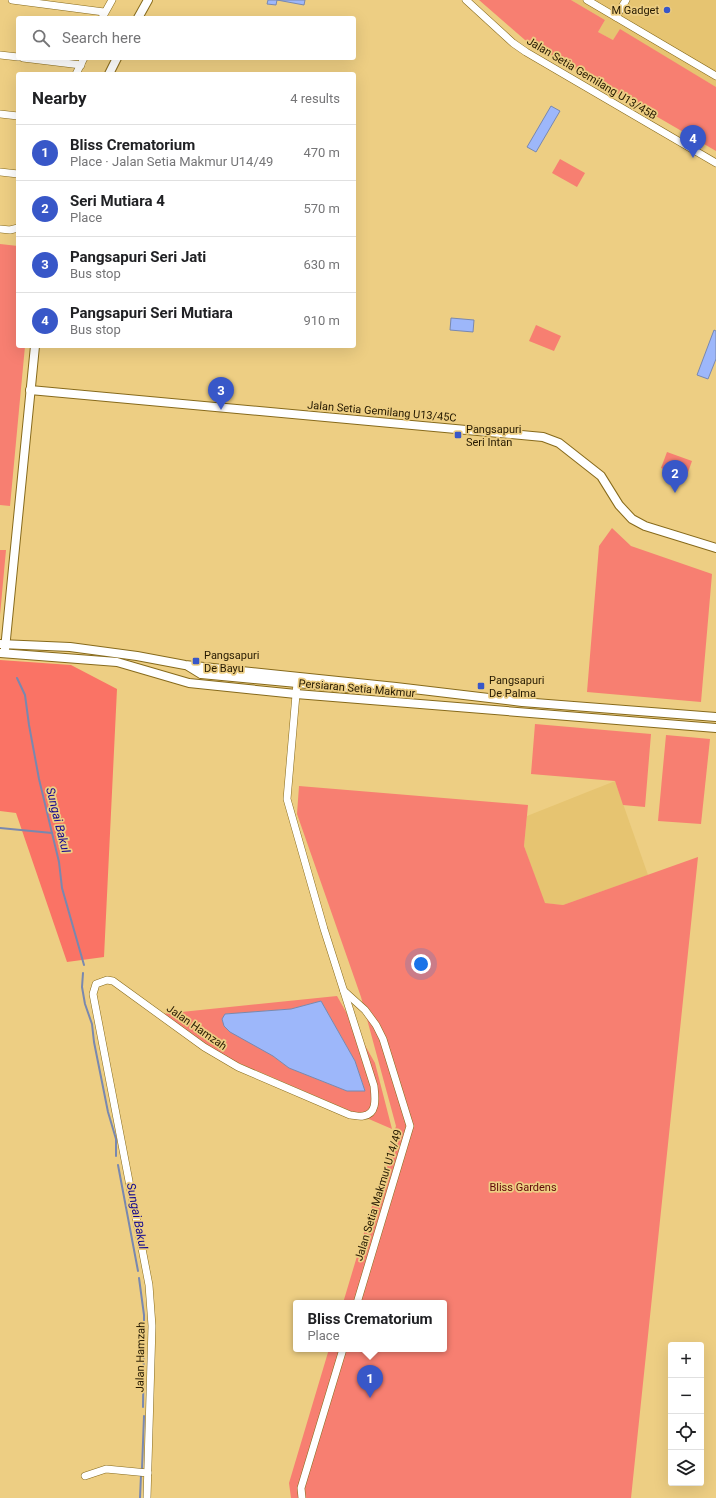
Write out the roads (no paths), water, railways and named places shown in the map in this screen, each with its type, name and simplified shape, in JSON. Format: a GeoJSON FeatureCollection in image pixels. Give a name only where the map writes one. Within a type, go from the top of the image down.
{"type":"FeatureCollection","features":[{"type":"Feature","properties":{"kind":"street"},"geometry":{"type":"LineString","coordinates":[[12,0],[103,15],[112,0]]}},
{"type":"Feature","properties":{"kind":"street"},"geometry":{"type":"LineString","coordinates":[[139,16],[148,0]]}},
{"type":"Feature","properties":{"kind":"street","name":"Jalan Setia Gemilang U13/45B"},"geometry":{"type":"LineString","coordinates":[[466,0],[513,43],[526,52],[716,163]]}},
{"type":"Feature","properties":{"kind":"street"},"geometry":{"type":"LineString","coordinates":[[587,0],[716,76]]}},
{"type":"Feature","properties":{"kind":"street"},"geometry":{"type":"LineString","coordinates":[[616,17],[626,0]]}},
{"type":"Feature","properties":{"kind":"street"},"geometry":{"type":"LineString","coordinates":[[0,55],[16,58]]}},
{"type":"Feature","properties":{"kind":"street"},"geometry":{"type":"LineString","coordinates":[[62,60],[82,61],[77,72]]}},
{"type":"Feature","properties":{"kind":"street"},"geometry":{"type":"LineString","coordinates":[[110,72],[116,60]]}},
{"type":"Feature","properties":{"kind":"street"},"geometry":{"type":"LineString","coordinates":[[0,114],[16,116]]}},
{"type":"Feature","properties":{"kind":"street"},"geometry":{"type":"LineString","coordinates":[[0,172],[16,174]]}},
{"type":"Feature","properties":{"kind":"street"},"geometry":{"type":"LineString","coordinates":[[0,229],[10,230],[16,228]]}},
{"type":"Feature","properties":{"kind":"street"},"geometry":{"type":"LineString","coordinates":[[2,654],[35,348]]}},
{"type":"Feature","properties":{"kind":"street","name":"Jalan Setia Gemilang U13/45C"},"geometry":{"type":"LineString","coordinates":[[30,390],[543,437],[559,443],[601,476],[619,505],[632,519],[645,526],[716,548]]}},
{"type":"Feature","properties":{"kind":"street","name":"Persiaran Setia Makmur"},"geometry":{"type":"LineString","coordinates":[[2,645],[70,647],[138,656],[185,665],[366,683],[522,702],[716,717]]}},
{"type":"Feature","properties":{"kind":"street","name":"Persiaran Setia Makmur"},"geometry":{"type":"LineString","coordinates":[[2,654],[118,662],[189,683],[296,694],[716,728]]}},
{"type":"Feature","properties":{"kind":"street"},"geometry":{"type":"LineString","coordinates":[[185,665],[201,674],[350,688],[366,683]]}},
{"type":"Feature","properties":{"kind":"street","name":"Jalan Hamzah"},"geometry":{"type":"LineString","coordinates":[[147,1498],[152,1326],[149,1285],[93,994],[96,984],[107,980],[112,981],[204,1047],[238,1067],[336,1110],[350,1115],[363,1116],[371,1112],[375,1106],[376,1097],[374,1086],[324,929],[289,812],[287,799],[297,683]]}},
{"type":"Feature","properties":{"kind":"street","name":"Jalan Setia Makmur U14/49"},"geometry":{"type":"LineString","coordinates":[[344,990],[365,1010],[376,1025],[383,1039],[410,1126],[358,1300]]}},
{"type":"Feature","properties":{"kind":"street"},"geometry":{"type":"LineString","coordinates":[[302,1498],[301,1488],[342,1352]]}},
{"type":"Feature","properties":{"kind":"street"},"geometry":{"type":"LineString","coordinates":[[85,1476],[106,1470],[148,1473]]}},
{"type":"Feature","properties":{"kind":"water"},"geometry":{"type":"Polygon","coordinates":[[[268,0],[277,0],[276,5],[267,4],[268,0]]]}},
{"type":"Feature","properties":{"kind":"water"},"geometry":{"type":"Polygon","coordinates":[[[277,0],[305,0],[304,5],[277,0]]]}},
{"type":"Feature","properties":{"kind":"water"},"geometry":{"type":"Polygon","coordinates":[[[551,106],[560,111],[536,152],[527,147],[551,106]]]}},
{"type":"Feature","properties":{"kind":"water"},"geometry":{"type":"Polygon","coordinates":[[[451,318],[474,320],[473,332],[450,330],[451,318]]]}},
{"type":"Feature","properties":{"kind":"water"},"geometry":{"type":"Polygon","coordinates":[[[714,330],[716,331],[716,359],[708,379],[697,375],[714,330]]]}},
{"type":"Feature","properties":{"kind":"water"},"geometry":{"type":"Polygon","coordinates":[[[321,1001],[355,1061],[365,1091],[347,1091],[289,1068],[273,1056],[230,1032],[224,1026],[222,1019],[225,1014],[291,1009],[321,1001]]]}},
{"type":"Feature","properties":{"kind":"waterway","name":"Sungai Bakul"},"geometry":{"type":"LineString","coordinates":[[17,678],[25,695],[39,779],[59,862],[62,888],[84,965]]}},
{"type":"Feature","properties":{"kind":"waterway"},"geometry":{"type":"LineString","coordinates":[[0,828],[52,833]]}},
{"type":"Feature","properties":{"kind":"waterway","name":"Sungai Bakul"},"geometry":{"type":"LineString","coordinates":[[83,973],[82,987],[85,1004],[92,1024],[94,1042],[108,1112],[116,1139],[116,1156]]}},
{"type":"Feature","properties":{"kind":"waterway","name":"Sungai Bakul"},"geometry":{"type":"LineString","coordinates":[[118,1165],[138,1271]]}},
{"type":"Feature","properties":{"kind":"waterway","name":"Sungai Bakul"},"geometry":{"type":"LineString","coordinates":[[139,1278],[144,1315],[144,1330]]}},
{"type":"Feature","properties":{"kind":"waterway","name":"Sungai Bakul"},"geometry":{"type":"LineString","coordinates":[[143,1407],[144,1336]]}},
{"type":"Feature","properties":{"kind":"waterway","name":"Sungai Bakul"},"geometry":{"type":"LineString","coordinates":[[142,1469],[144,1416]]}},
{"type":"Feature","properties":{"kind":"waterway","name":"Sungai Bakul"},"geometry":{"type":"LineString","coordinates":[[140,1498],[141,1475]]}},
{"type":"Feature","properties":{"kind":"place","name":"M Gadget"},"geometry":{"type":"Point","coordinates":[667,10]}},
{"type":"Feature","properties":{"kind":"place","name":"Pangsapuri Seri Mutiara"},"geometry":{"type":"Point","coordinates":[693,158]}},
{"type":"Feature","properties":{"kind":"place","name":"Pangsapuri Seri Jati"},"geometry":{"type":"Point","coordinates":[221,410]}},
{"type":"Feature","properties":{"kind":"place","name":"Pangsapuri Seri Intan"},"geometry":{"type":"Point","coordinates":[458,435]}},
{"type":"Feature","properties":{"kind":"place","name":"Seri Mutiara 4"},"geometry":{"type":"Point","coordinates":[675,493]}},
{"type":"Feature","properties":{"kind":"place","name":"Pangsapuri De Bayu"},"geometry":{"type":"Point","coordinates":[196,661]}},
{"type":"Feature","properties":{"kind":"place","name":"Pangsapuri De Palma"},"geometry":{"type":"Point","coordinates":[481,686]}},
{"type":"Feature","properties":{"kind":"place","name":"Bliss Crematorium"},"geometry":{"type":"Point","coordinates":[370,1398]}},
{"type":"Feature","properties":{"kind":"park label","name":"Bliss Gardens"},"geometry":{"type":"Point","coordinates":[523,1187]}}]}
